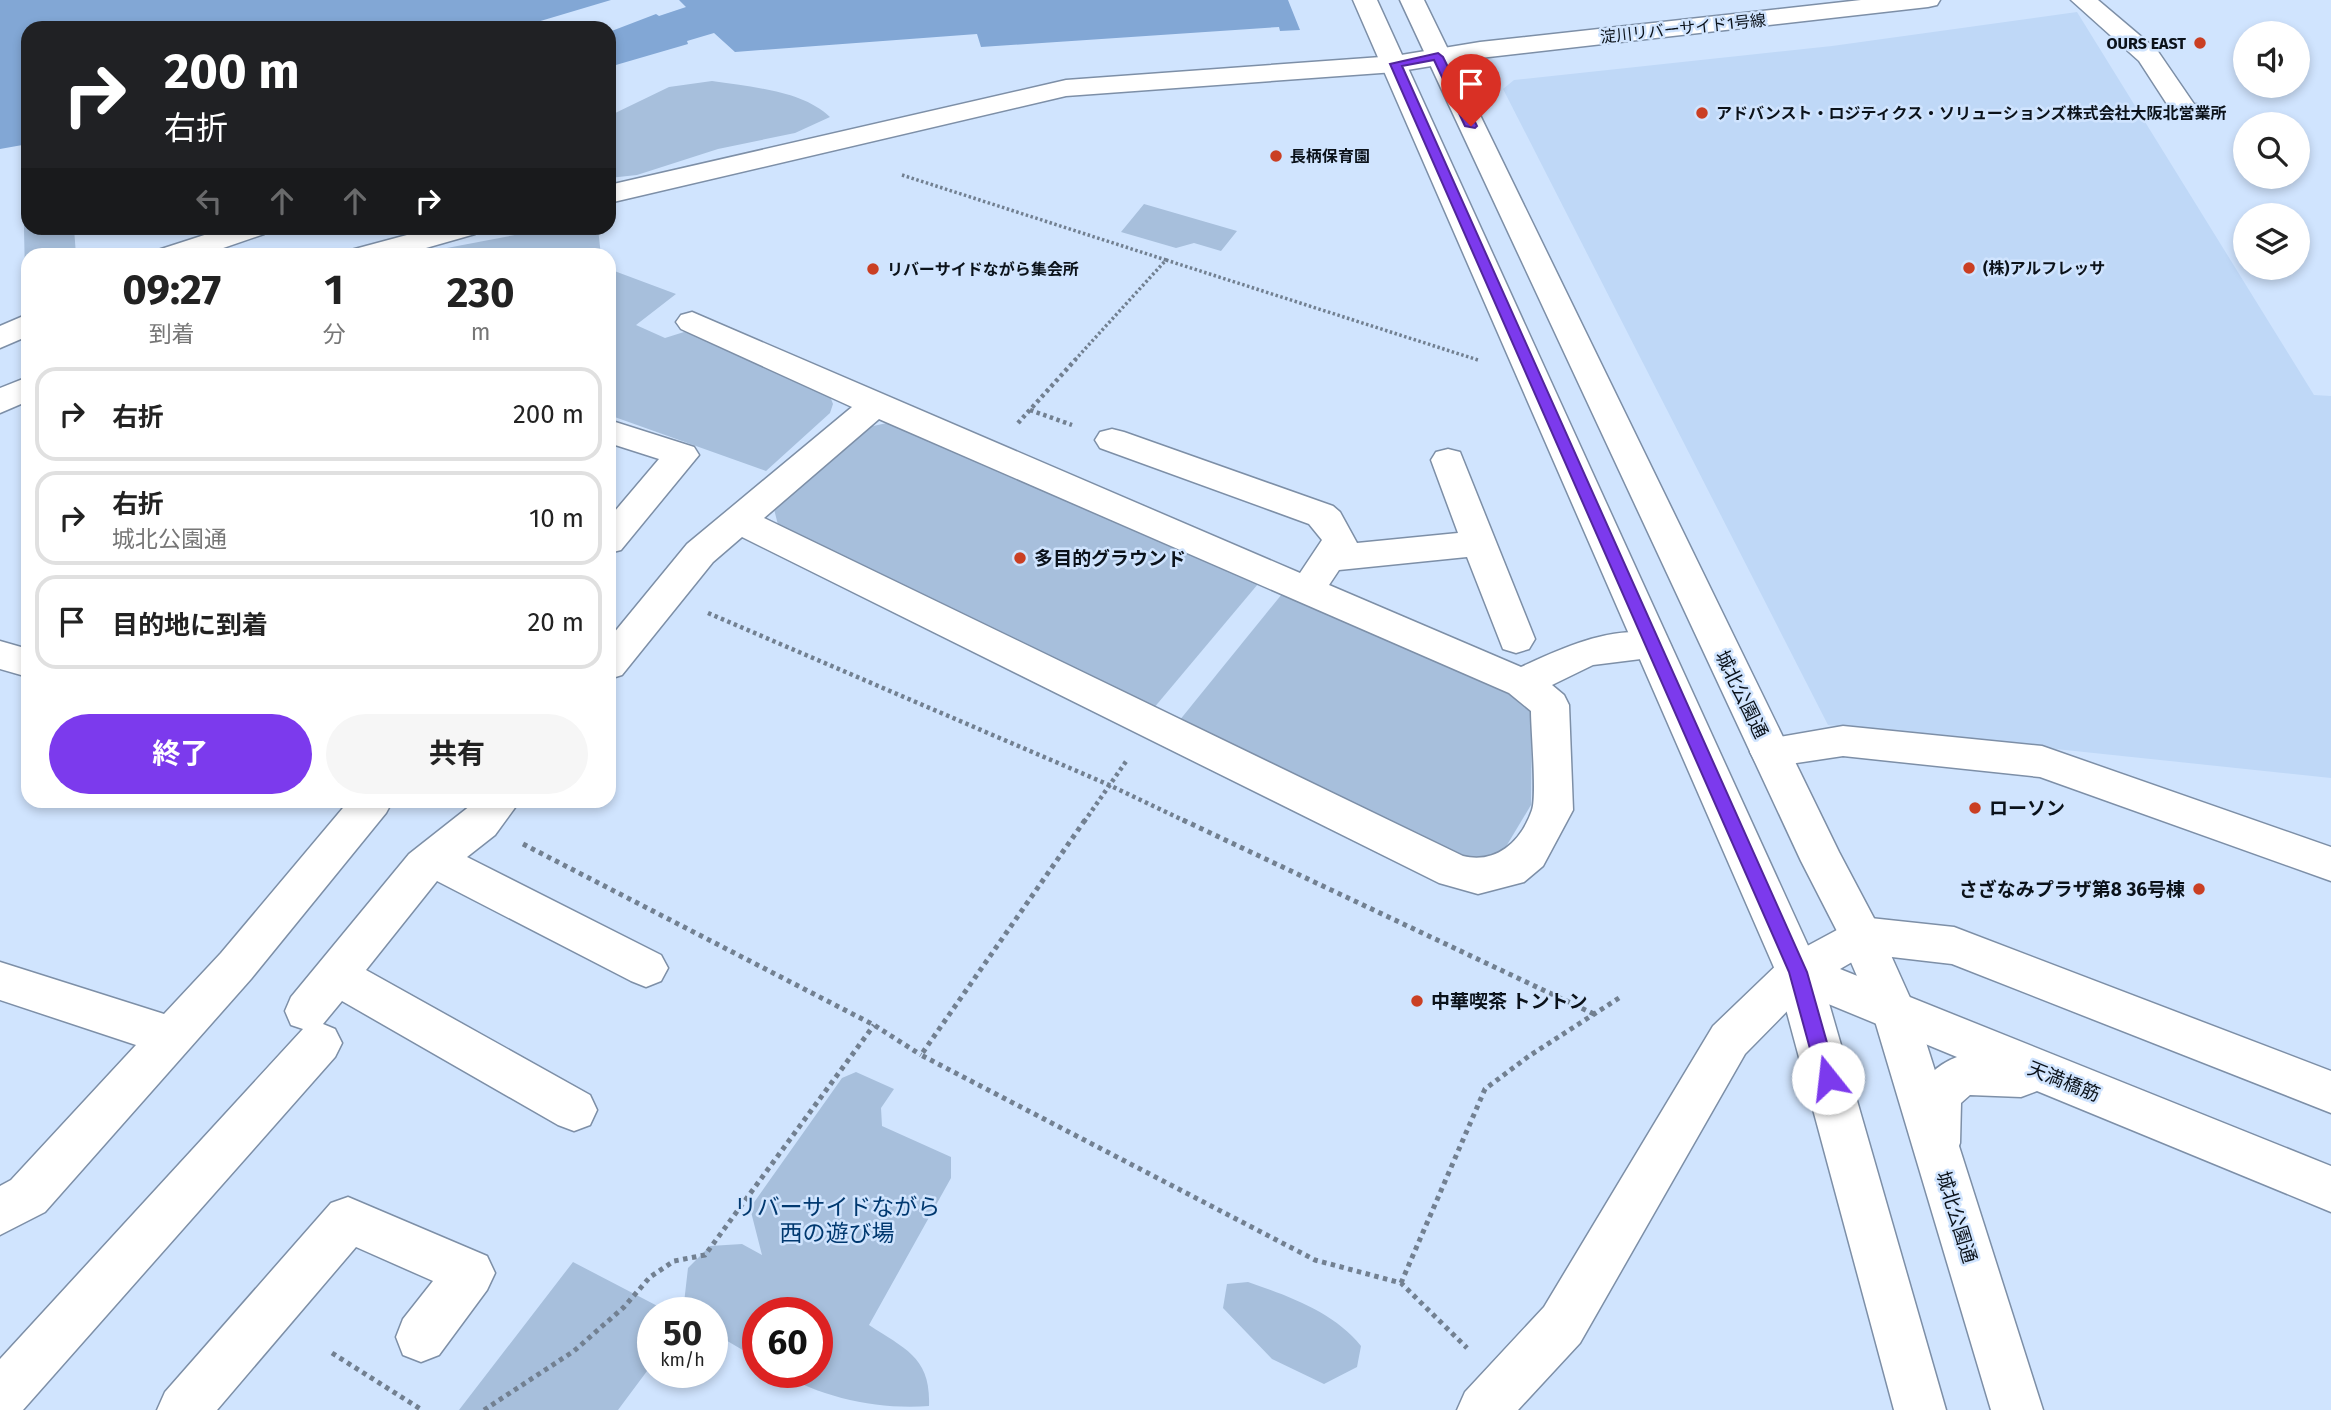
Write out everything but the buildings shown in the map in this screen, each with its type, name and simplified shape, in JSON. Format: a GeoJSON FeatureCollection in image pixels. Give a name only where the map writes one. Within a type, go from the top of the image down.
{"type":"FeatureCollection","features":[{"type":"Feature","properties":{"kind":"street"},"geometry":{"type":"LineString","coordinates":[[1365,0],[1798,972],[1920,1410]]}},
{"type":"Feature","properties":{"kind":"street","name":"城北公園通"},"geometry":{"type":"LineString","coordinates":[[1412,0],[1895,1011],[2017,1410]]}},
{"type":"Feature","properties":{"kind":"street","name":"淀川リバーサイド1号線"},"geometry":{"type":"LineString","coordinates":[[616,192],[1066,88],[1395,64],[1928,0]]}},
{"type":"Feature","properties":{"kind":"street"},"geometry":{"type":"LineString","coordinates":[[2083,0],[2148,56],[2186,112],[2201,112]]}},
{"type":"Feature","properties":{"kind":"street"},"geometry":{"type":"LineString","coordinates":[[193,248],[233,235]]}},
{"type":"Feature","properties":{"kind":"street"},"geometry":{"type":"LineString","coordinates":[[391,248],[439,235]]}},
{"type":"Feature","properties":{"kind":"street"},"geometry":{"type":"LineString","coordinates":[[692,322],[876,405],[1522,684],[1550,705],[1553,810],[1528,853],[1509,870],[1478,877],[1454,871],[740,522]]}},
{"type":"Feature","properties":{"kind":"street"},"geometry":{"type":"LineString","coordinates":[[0,338],[21,328]]}},
{"type":"Feature","properties":{"kind":"street"},"geometry":{"type":"LineString","coordinates":[[0,402],[21,391]]}},
{"type":"Feature","properties":{"kind":"street"},"geometry":{"type":"LineString","coordinates":[[616,656],[700,553],[876,405]]}},
{"type":"Feature","properties":{"kind":"street"},"geometry":{"type":"LineString","coordinates":[[616,433],[682,455],[616,533]]}},
{"type":"Feature","properties":{"kind":"street"},"geometry":{"type":"LineString","coordinates":[[1112,440],[1321,515],[1328,521],[1340,541],[1332,558],[1307,591]]}},
{"type":"Feature","properties":{"kind":"street"},"geometry":{"type":"LineString","coordinates":[[1448,460],[1516,639]]}},
{"type":"Feature","properties":{"kind":"street"},"geometry":{"type":"LineString","coordinates":[[1332,558],[1479,543]]}},
{"type":"Feature","properties":{"kind":"street"},"geometry":{"type":"LineString","coordinates":[[1522,684],[1587,652],[1653,646]]}},
{"type":"Feature","properties":{"kind":"street"},"geometry":{"type":"LineString","coordinates":[[0,655],[21,661]]}},
{"type":"Feature","properties":{"kind":"street"},"geometry":{"type":"LineString","coordinates":[[1770,752],[1843,741],[2042,762],[2331,864]]}},
{"type":"Feature","properties":{"kind":"street"},"geometry":{"type":"LineString","coordinates":[[0,1212],[28,1196],[236,966],[367,808]]}},
{"type":"Feature","properties":{"kind":"street"},"geometry":{"type":"LineString","coordinates":[[0,1397],[313,1027],[336,975],[433,859],[490,812]]}},
{"type":"Feature","properties":{"kind":"street"},"geometry":{"type":"LineString","coordinates":[[433,859],[646,968]]}},
{"type":"Feature","properties":{"kind":"street"},"geometry":{"type":"LineString","coordinates":[[1494,1398],[1562,1325],[1729,1040],[1798,972],[1861,935],[1954,946],[2331,1092]]}},
{"type":"Feature","properties":{"kind":"street","name":"天満橋筋"},"geometry":{"type":"LineString","coordinates":[[1798,972],[2331,1189]]}},
{"type":"Feature","properties":{"kind":"street"},"geometry":{"type":"LineString","coordinates":[[336,975],[574,1110]]}},
{"type":"Feature","properties":{"kind":"street"},"geometry":{"type":"LineString","coordinates":[[0,981],[171,1036]]}},
{"type":"Feature","properties":{"kind":"street"},"geometry":{"type":"LineString","coordinates":[[1938,1157],[1936,1107],[1948,1084],[1970,1071],[2003,1073],[2082,1088]]}},
{"type":"Feature","properties":{"kind":"street"},"geometry":{"type":"LineString","coordinates":[[183,1410],[348,1220],[470,1273],[421,1336]]}},
{"type":"Feature","properties":{"kind":"path"},"geometry":{"type":"LineString","coordinates":[[902,175],[1483,362]]}},
{"type":"Feature","properties":{"kind":"path"},"geometry":{"type":"LineString","coordinates":[[989,454],[1166,260]]}},
{"type":"Feature","properties":{"kind":"path"},"geometry":{"type":"LineString","coordinates":[[666,594],[1107,784],[1594,1014]]}},
{"type":"Feature","properties":{"kind":"path"},"geometry":{"type":"LineString","coordinates":[[921,1055],[1107,784],[1156,724]]}},
{"type":"Feature","properties":{"kind":"path"},"geometry":{"type":"LineString","coordinates":[[490,812],[874,1025],[921,1055],[1315,1260],[1401,1283],[1494,1398]]}},
{"type":"Feature","properties":{"kind":"path"},"geometry":{"type":"LineString","coordinates":[[1401,1283],[1485,1089],[1529,1056],[1619,998]]}},
{"type":"Feature","properties":{"kind":"path"},"geometry":{"type":"LineString","coordinates":[[484,1410],[574,1352],[624,1307],[650,1277],[674,1261],[705,1255],[874,1025]]}},
{"type":"Feature","properties":{"kind":"path"},"geometry":{"type":"LineString","coordinates":[[332,1353],[422,1410]]}},
{"type":"Feature","properties":{"kind":"shaded area"},"geometry":{"type":"Polygon","coordinates":[[[0,0],[611,0],[540,21],[21,21],[21,145],[0,149],[0,0]]]}},
{"type":"Feature","properties":{"kind":"shaded area"},"geometry":{"type":"Polygon","coordinates":[[[679,0],[1288,0],[1300,30],[1280,31],[1279,27],[981,47],[977,34],[735,52],[714,33],[687,41],[688,44],[616,65],[616,29],[656,14],[659,16],[686,7],[679,0]]]}},
{"type":"Feature","properties":{"kind":"shaded area","name":"(株)アルフレッサ"},"geometry":{"type":"Polygon","coordinates":[[[2077,12],[2233,264],[2233,280],[2243,280],[2314,395],[2331,396],[2331,778],[1828,725],[1503,89],[1514,80],[1832,46],[2077,12]]]}},
{"type":"Feature","properties":{"kind":"green space"},"geometry":{"type":"Polygon","coordinates":[[[712,81],[759,88],[805,101],[830,117],[795,133],[718,149],[637,175],[616,177],[616,113],[669,87],[712,81]]]}},
{"type":"Feature","properties":{"kind":"green space"},"geometry":{"type":"Polygon","coordinates":[[[1144,204],[1237,231],[1221,251],[1194,243],[1176,248],[1121,232],[1144,204]]]}},
{"type":"Feature","properties":{"kind":"green space"},"geometry":{"type":"Polygon","coordinates":[[[24,235],[75,235],[75,248],[24,248],[24,235]]]}},
{"type":"Feature","properties":{"kind":"green space"},"geometry":{"type":"Polygon","coordinates":[[[515,235],[599,235],[600,248],[447,248],[515,235]]]}},
{"type":"Feature","properties":{"kind":"green space"},"geometry":{"type":"Polygon","coordinates":[[[616,272],[676,294],[636,325],[665,338],[684,332],[692,333],[830,396],[833,404],[830,413],[766,471],[616,417],[616,272]]]}},
{"type":"Feature","properties":{"kind":"green space","name":"多目的グラウンド"},"geometry":{"type":"Polygon","coordinates":[[[887,423],[911,430],[1258,584],[1153,709],[786,532],[778,525],[774,509],[864,428],[887,423]]]}},
{"type":"Feature","properties":{"kind":"green space"},"geometry":{"type":"Polygon","coordinates":[[[1282,594],[1524,701],[1532,714],[1531,805],[1504,850],[1487,861],[1469,861],[1179,721],[1282,594]]]}},
{"type":"Feature","properties":{"kind":"green space","name":"リバーサイドながら 西の遊び場"},"geometry":{"type":"Polygon","coordinates":[[[856,1072],[894,1089],[881,1108],[882,1126],[951,1157],[951,1178],[869,1325],[904,1348],[920,1365],[926,1376],[929,1406],[871,1404],[812,1388],[833,1388],[833,1297],[742,1297],[742,1350],[728,1341],[728,1297],[685,1297],[688,1268],[710,1246],[742,1244],[762,1255],[750,1208],[842,1078],[856,1072]]]}},
{"type":"Feature","properties":{"kind":"green space"},"geometry":{"type":"Polygon","coordinates":[[[573,1262],[640,1297],[637,1297],[637,1384],[618,1410],[459,1410],[573,1262]]]}},
{"type":"Feature","properties":{"kind":"green space"},"geometry":{"type":"Polygon","coordinates":[[[1248,1282],[1309,1306],[1338,1324],[1361,1346],[1357,1367],[1324,1384],[1272,1359],[1223,1308],[1227,1284],[1248,1282]]]}},
{"type":"Feature","properties":{"kind":"place","name":"OURS EAST"},"geometry":{"type":"Point","coordinates":[2200,43]}},
{"type":"Feature","properties":{"kind":"place","name":"アドバンスト・ロジティクス・ソリューションズ株式会社大阪北営業所"},"geometry":{"type":"Point","coordinates":[1702,113]}},
{"type":"Feature","properties":{"kind":"place","name":"長柄保育園"},"geometry":{"type":"Point","coordinates":[1276,156]}},
{"type":"Feature","properties":{"kind":"place","name":"(株)アルフレッサ"},"geometry":{"type":"Point","coordinates":[1969,268]}},
{"type":"Feature","properties":{"kind":"place","name":"リバーサイドながら集会所"},"geometry":{"type":"Point","coordinates":[873,269]}},
{"type":"Feature","properties":{"kind":"place","name":"多目的グラウンド"},"geometry":{"type":"Point","coordinates":[1020,558]}},
{"type":"Feature","properties":{"kind":"place","name":"ローソン"},"geometry":{"type":"Point","coordinates":[1975,808]}},
{"type":"Feature","properties":{"kind":"place","name":"さざなみプラザ第8 36号棟"},"geometry":{"type":"Point","coordinates":[2199,889]}},
{"type":"Feature","properties":{"kind":"place","name":"中華喫茶 トントン"},"geometry":{"type":"Point","coordinates":[1417,1001]}},
{"type":"Feature","properties":{"kind":"route"},"geometry":{"type":"LineString","coordinates":[[1471,126],[1438,57],[1395,64],[1798,972],[1828,1078]]}}]}
